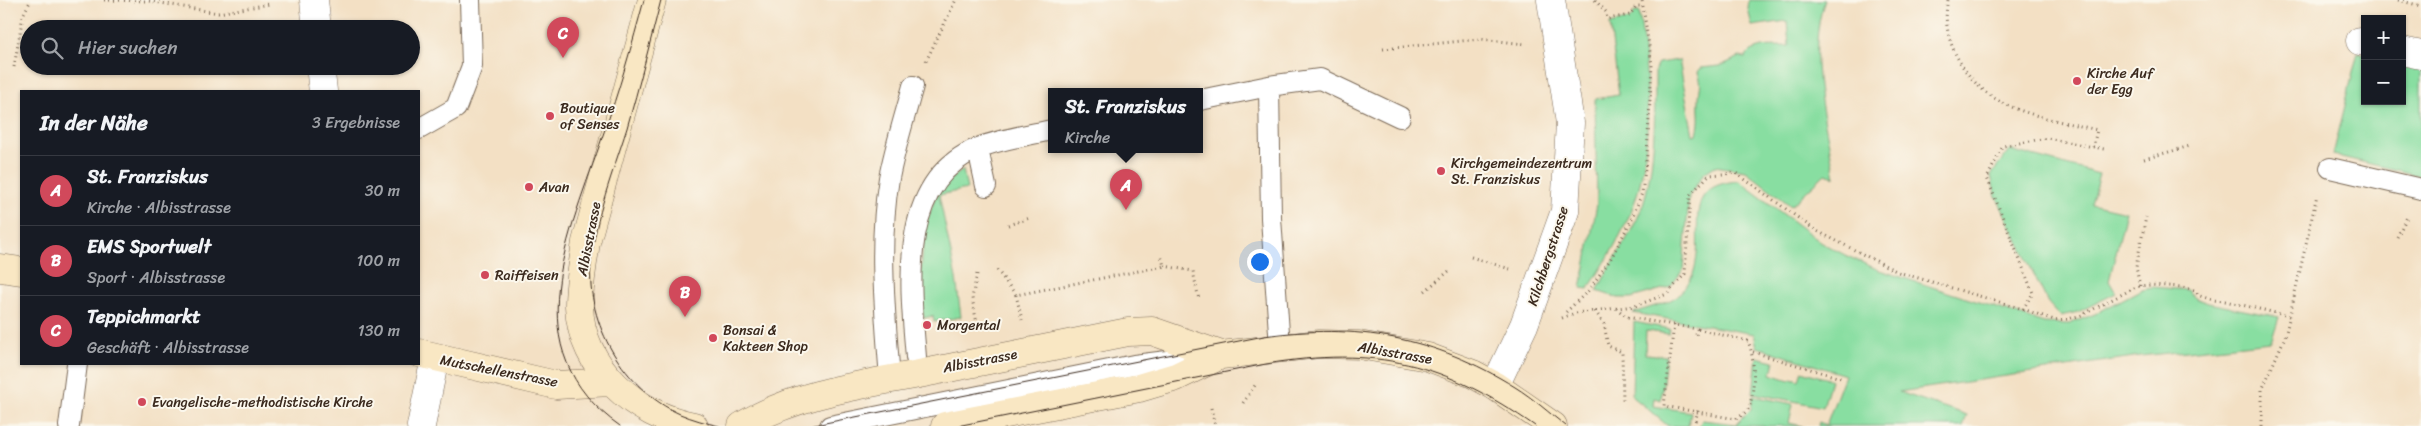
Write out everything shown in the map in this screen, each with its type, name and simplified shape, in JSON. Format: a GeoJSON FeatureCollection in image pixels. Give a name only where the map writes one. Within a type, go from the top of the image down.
{"type":"FeatureCollection","features":[{"type":"Feature","properties":{"kind":"main road","name":"Albisstrasse"},"geometry":{"type":"LineString","coordinates":[[652,0],[598,194],[581,277],[579,308],[584,331],[596,361],[611,382],[638,404],[660,415],[694,426]]}},
{"type":"Feature","properties":{"kind":"main road"},"geometry":{"type":"LineString","coordinates":[[0,268],[20,271]]}},
{"type":"Feature","properties":{"kind":"main road","name":"Albisstrasse"},"geometry":{"type":"LineString","coordinates":[[742,426],[762,414],[783,406],[890,379],[1128,332],[1152,331],[1221,355]]}},
{"type":"Feature","properties":{"kind":"main road","name":"Albisstrasse"},"geometry":{"type":"LineString","coordinates":[[945,426],[1139,388],[1176,377],[1221,355],[1319,344],[1359,345],[1396,350],[1437,360],[1473,374],[1495,386],[1541,422]]}},
{"type":"Feature","properties":{"kind":"main road","name":"Mutschellenstrasse"},"geometry":{"type":"LineString","coordinates":[[427,356],[556,385],[611,382]]}},
{"type":"Feature","properties":{"kind":"street"},"geometry":{"type":"LineString","coordinates":[[314,0],[315,20]]}},
{"type":"Feature","properties":{"kind":"street","name":"Kilchbergstrasse"},"geometry":{"type":"LineString","coordinates":[[1495,386],[1524,326],[1565,211],[1570,123],[1551,0]]}},
{"type":"Feature","properties":{"kind":"street"},"geometry":{"type":"LineString","coordinates":[[2406,52],[2421,55]]}},
{"type":"Feature","properties":{"kind":"street"},"geometry":{"type":"LineString","coordinates":[[321,75],[323,90]]}},
{"type":"Feature","properties":{"kind":"street"},"geometry":{"type":"LineString","coordinates":[[421,426],[427,356]]}},
{"type":"Feature","properties":{"kind":"lane"},"geometry":{"type":"LineString","coordinates":[[420,128],[456,108],[472,66],[470,0]]}},
{"type":"Feature","properties":{"kind":"lane"},"geometry":{"type":"LineString","coordinates":[[1203,99],[1268,86],[1320,79],[1400,117]]}},
{"type":"Feature","properties":{"kind":"lane"},"geometry":{"type":"LineString","coordinates":[[890,379],[883,288],[885,222],[889,178],[913,86]]}},
{"type":"Feature","properties":{"kind":"lane"},"geometry":{"type":"LineString","coordinates":[[1268,86],[1271,218],[1280,347]]}},
{"type":"Feature","properties":{"kind":"lane"},"geometry":{"type":"LineString","coordinates":[[916,357],[911,297],[913,241],[927,196],[943,171],[978,148],[1048,131]]}},
{"type":"Feature","properties":{"kind":"lane"},"geometry":{"type":"LineString","coordinates":[[978,148],[986,186]]}},
{"type":"Feature","properties":{"kind":"lane"},"geometry":{"type":"LineString","coordinates":[[2330,168],[2421,190]]}},
{"type":"Feature","properties":{"kind":"lane","name":"Albisstrasse"},"geometry":{"type":"LineString","coordinates":[[830,426],[1134,364],[1221,355]]}},
{"type":"Feature","properties":{"kind":"lane"},"geometry":{"type":"LineString","coordinates":[[69,426],[77,365]]}},
{"type":"Feature","properties":{"kind":"path"},"geometry":{"type":"LineString","coordinates":[[21,20],[22,15],[31,0]]}},
{"type":"Feature","properties":{"kind":"path"},"geometry":{"type":"LineString","coordinates":[[104,0],[149,1],[218,13],[270,4]]}},
{"type":"Feature","properties":{"kind":"path"},"geometry":{"type":"LineString","coordinates":[[913,86],[956,0]]}},
{"type":"Feature","properties":{"kind":"path"},"geometry":{"type":"LineString","coordinates":[[1595,0],[1606,12],[1607,19],[1630,14],[1636,6],[1641,6]]}},
{"type":"Feature","properties":{"kind":"path"},"geometry":{"type":"LineString","coordinates":[[1642,0],[1641,6],[1652,65],[1647,154],[1642,193],[1631,220],[1610,260],[1588,291],[1579,297],[1561,319],[1575,313],[1635,306],[1667,294],[1685,274],[1690,195],[1709,175],[1736,173],[1815,230],[1898,272],[2054,320],[2082,315],[2140,286],[2183,287],[2194,290],[2200,296],[2213,300],[2289,316]]}},
{"type":"Feature","properties":{"kind":"path"},"geometry":{"type":"LineString","coordinates":[[1948,0],[1946,10],[1951,48],[1973,80],[2000,102],[2031,113],[2097,130],[2093,147]]}},
{"type":"Feature","properties":{"kind":"path"},"geometry":{"type":"LineString","coordinates":[[2398,0],[2421,6]]}},
{"type":"Feature","properties":{"kind":"path"},"geometry":{"type":"LineString","coordinates":[[14,67],[20,28]]}},
{"type":"Feature","properties":{"kind":"path"},"geometry":{"type":"LineString","coordinates":[[1384,48],[1481,39],[1528,44]]}},
{"type":"Feature","properties":{"kind":"path"},"geometry":{"type":"LineString","coordinates":[[2023,309],[2033,293],[1987,178],[2003,146],[2047,138],[2104,149]]}},
{"type":"Feature","properties":{"kind":"path"},"geometry":{"type":"LineString","coordinates":[[2144,159],[2190,146]]}},
{"type":"Feature","properties":{"kind":"path"},"geometry":{"type":"LineString","coordinates":[[2262,426],[2262,390],[2285,337],[2318,186]]}},
{"type":"Feature","properties":{"kind":"path"},"geometry":{"type":"LineString","coordinates":[[2140,286],[2136,267],[2146,217]]}},
{"type":"Feature","properties":{"kind":"path"},"geometry":{"type":"LineString","coordinates":[[1008,224],[1030,218]]}},
{"type":"Feature","properties":{"kind":"path"},"geometry":{"type":"LineString","coordinates":[[1161,254],[1164,266]]}},
{"type":"Feature","properties":{"kind":"path"},"geometry":{"type":"LineString","coordinates":[[1472,257],[1515,271]]}},
{"type":"Feature","properties":{"kind":"path"},"geometry":{"type":"LineString","coordinates":[[1016,295],[1164,266],[1193,271],[1199,300]]}},
{"type":"Feature","properties":{"kind":"path"},"geometry":{"type":"LineString","coordinates":[[997,270],[1016,295],[1023,328]]}},
{"type":"Feature","properties":{"kind":"path"},"geometry":{"type":"LineString","coordinates":[[1425,291],[1449,271]]}},
{"type":"Feature","properties":{"kind":"path"},"geometry":{"type":"LineString","coordinates":[[977,274],[972,298],[980,335]]}},
{"type":"Feature","properties":{"kind":"path"},"geometry":{"type":"LineString","coordinates":[[1615,308],[1627,317],[1674,324],[1748,341],[1752,352],[1750,406],[1744,414],[1736,419],[1699,409],[1664,406],[1674,324]]}},
{"type":"Feature","properties":{"kind":"path"},"geometry":{"type":"LineString","coordinates":[[1595,311],[1604,324],[1608,346],[1622,352],[1623,401]]}},
{"type":"Feature","properties":{"kind":"path"},"geometry":{"type":"LineString","coordinates":[[1696,335],[1698,329]]}},
{"type":"Feature","properties":{"kind":"path"},"geometry":{"type":"LineString","coordinates":[[1752,352],[1844,379]]}},
{"type":"Feature","properties":{"kind":"path"},"geometry":{"type":"LineString","coordinates":[[1211,408],[1215,426]]}},
{"type":"Feature","properties":{"kind":"path"},"geometry":{"type":"LineString","coordinates":[[1694,426],[1699,409]]}},
{"type":"Feature","properties":{"kind":"green space"},"geometry":{"type":"Polygon","coordinates":[[[1749,0],[1825,0],[1819,21],[1817,65],[1819,88],[1835,177],[1825,174],[1791,206],[1746,171],[1715,166],[1704,173],[1689,196],[1683,270],[1670,287],[1631,298],[1618,298],[1597,291],[1633,227],[1644,201],[1651,165],[1655,70],[1658,63],[1679,60],[1693,135],[1697,134],[1699,124],[1701,84],[1698,72],[1701,68],[1720,66],[1740,57],[1745,58],[1753,50],[1759,48],[1789,46],[1787,21],[1752,26],[1748,9],[1749,0]]]}},
{"type":"Feature","properties":{"kind":"green space"},"geometry":{"type":"Polygon","coordinates":[[[1635,12],[1639,12],[1645,58],[1648,107],[1645,156],[1641,179],[1631,213],[1614,246],[1588,289],[1581,288],[1597,204],[1595,99],[1619,95],[1610,24],[1630,19],[1635,12]]]}},
{"type":"Feature","properties":{"kind":"green space"},"geometry":{"type":"Polygon","coordinates":[[[2358,52],[2361,53],[2361,105],[2406,105],[2406,64],[2421,67],[2421,176],[2333,155],[2358,52]]]}},
{"type":"Feature","properties":{"kind":"green space"},"geometry":{"type":"Polygon","coordinates":[[[2010,150],[2099,174],[2091,204],[2126,212],[2109,281],[2116,293],[2078,312],[2060,316],[2048,303],[1995,194],[1991,175],[2010,150]]]}},
{"type":"Feature","properties":{"kind":"green space"},"geometry":{"type":"Polygon","coordinates":[[[963,170],[967,189],[939,195],[956,278],[961,317],[934,322],[933,316],[924,318],[919,293],[925,227],[938,189],[963,170]]]}},
{"type":"Feature","properties":{"kind":"green space"},"geometry":{"type":"Polygon","coordinates":[[[1739,181],[1822,243],[1847,256],[1879,270],[2044,323],[2069,324],[2095,314],[2142,289],[2152,287],[2188,290],[2195,298],[2208,303],[2279,317],[2271,342],[2140,356],[1899,392],[1967,415],[1963,426],[1818,426],[1819,422],[1826,425],[1845,375],[1757,347],[1754,334],[1633,313],[1668,301],[1677,296],[1684,288],[1694,271],[1697,256],[1698,212],[1701,201],[1708,191],[1720,184],[1739,181]]]}},
{"type":"Feature","properties":{"kind":"green space"},"geometry":{"type":"Polygon","coordinates":[[[1634,322],[1670,329],[1669,334],[1646,331],[1645,354],[1666,356],[1661,400],[1654,398],[1653,406],[1691,412],[1688,426],[1668,426],[1632,396],[1634,322]]]}},
{"type":"Feature","properties":{"kind":"green space"},"geometry":{"type":"Polygon","coordinates":[[[1757,357],[1774,361],[1771,374],[1789,380],[1791,378],[1799,380],[1802,371],[1831,380],[1823,407],[1753,393],[1757,357]]]}},
{"type":"Feature","properties":{"kind":"green space"},"geometry":{"type":"Polygon","coordinates":[[[1753,396],[1793,404],[1789,423],[1802,426],[1699,426],[1702,420],[1736,424],[1751,409],[1753,396]]]}},
{"type":"Feature","properties":{"kind":"tram line"},"geometry":{"type":"LineString","coordinates":[[620,426],[587,396],[567,362],[558,327],[558,289],[565,251],[576,212],[614,102],[644,0]]}},
{"type":"Feature","properties":{"kind":"tram line"},"geometry":{"type":"LineString","coordinates":[[661,0],[627,128],[600,212],[593,246],[591,286],[595,309],[602,331],[626,371],[660,403],[685,416],[719,426]]}},
{"type":"Feature","properties":{"kind":"tram line"},"geometry":{"type":"LineString","coordinates":[[810,426],[1264,336],[1331,331],[1363,333],[1394,338],[1425,345],[1455,356],[1515,387],[1566,426]]}},
{"type":"Feature","properties":{"kind":"tram line"},"geometry":{"type":"LineString","coordinates":[[957,426],[1266,364],[1342,357],[1408,364],[1439,374],[1470,387],[1502,404],[1535,426]]}},
{"type":"Feature","properties":{"kind":"place","name":"Teppichmarkt"},"geometry":{"type":"Point","coordinates":[563,58]}},
{"type":"Feature","properties":{"kind":"place","name":"Kirche Auf der Egg"},"geometry":{"type":"Point","coordinates":[2077,81]}},
{"type":"Feature","properties":{"kind":"place","name":"Boutique of Senses"},"geometry":{"type":"Point","coordinates":[550,116]}},
{"type":"Feature","properties":{"kind":"place","name":"Kirchgemeindezentrum St. Franziskus"},"geometry":{"type":"Point","coordinates":[1441,171]}},
{"type":"Feature","properties":{"kind":"place","name":"Avan"},"geometry":{"type":"Point","coordinates":[529,187]}},
{"type":"Feature","properties":{"kind":"place","name":"St. Franziskus"},"geometry":{"type":"Point","coordinates":[1126,210]}},
{"type":"Feature","properties":{"kind":"place","name":"Raiffeisen"},"geometry":{"type":"Point","coordinates":[485,275]}},
{"type":"Feature","properties":{"kind":"place","name":"EMS Sportwelt"},"geometry":{"type":"Point","coordinates":[685,317]}},
{"type":"Feature","properties":{"kind":"place","name":"Morgental"},"geometry":{"type":"Point","coordinates":[927,325]}},
{"type":"Feature","properties":{"kind":"place","name":"Bonsai & Kakteen Shop"},"geometry":{"type":"Point","coordinates":[713,338]}},
{"type":"Feature","properties":{"kind":"place","name":"Evangelische-methodistische Kirche"},"geometry":{"type":"Point","coordinates":[142,402]}}]}
